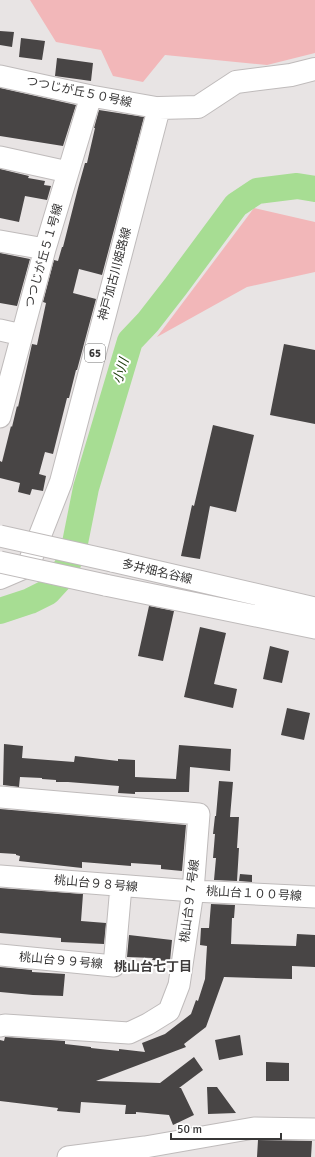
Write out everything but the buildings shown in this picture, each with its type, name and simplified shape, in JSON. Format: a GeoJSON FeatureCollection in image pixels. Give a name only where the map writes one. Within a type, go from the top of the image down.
{"type":"FeatureCollection","features":[{"type":"Feature","properties":{"kind":"main road"},"geometry":{"type":"LineString","coordinates":[[159,108],[198,107],[236,82],[291,75],[315,68]]}},
{"type":"Feature","properties":{"kind":"main road","name":"神戸加古川姫路線"},"geometry":{"type":"LineString","coordinates":[[0,578],[28,566],[61,482],[159,108]]}},
{"type":"Feature","properties":{"kind":"street","name":"つつじが丘５０号線"},"geometry":{"type":"LineString","coordinates":[[0,76],[91,96],[159,108]]}},
{"type":"Feature","properties":{"kind":"street","name":"つつじが丘５１号線"},"geometry":{"type":"LineString","coordinates":[[0,417],[45,249],[91,96]]}},
{"type":"Feature","properties":{"kind":"street"},"geometry":{"type":"LineString","coordinates":[[0,158],[68,172]]}},
{"type":"Feature","properties":{"kind":"street"},"geometry":{"type":"LineString","coordinates":[[0,241],[45,249]]}},
{"type":"Feature","properties":{"kind":"street"},"geometry":{"type":"LineString","coordinates":[[0,330],[22,335]]}},
{"type":"Feature","properties":{"kind":"street","name":"多井畑名谷線"},"geometry":{"type":"LineString","coordinates":[[0,536],[315,608]]}},
{"type":"Feature","properties":{"kind":"street","name":"多井畑名谷線"},"geometry":{"type":"LineString","coordinates":[[0,562],[315,628]]}},
{"type":"Feature","properties":{"kind":"street","name":"桃山台９７号線"},"geometry":{"type":"LineString","coordinates":[[0,797],[199,814],[193,891],[180,985],[168,1011],[148,1024],[129,1033],[5,1025],[0,1026]]}},
{"type":"Feature","properties":{"kind":"street","name":"桃山台９８号線"},"geometry":{"type":"LineString","coordinates":[[0,876],[193,891]]}},
{"type":"Feature","properties":{"kind":"street","name":"桃山台９９号線"},"geometry":{"type":"LineString","coordinates":[[0,955],[114,966],[121,886]]}},
{"type":"Feature","properties":{"kind":"street","name":"桃山台１００号線"},"geometry":{"type":"LineString","coordinates":[[193,891],[315,897]]}},
{"type":"Feature","properties":{"kind":"street"},"geometry":{"type":"LineString","coordinates":[[68,1157],[146,1152],[254,1128],[315,1129]]}},
{"type":"Feature","properties":{"kind":"shaded area"},"geometry":{"type":"Polygon","coordinates":[[[30,0],[315,0],[315,53],[267,65],[165,55],[143,82],[113,76],[101,50],[56,42],[30,0]]]}},
{"type":"Feature","properties":{"kind":"shaded area"},"geometry":{"type":"Polygon","coordinates":[[[254,208],[315,222],[315,272],[247,287],[157,337],[254,208]]]}},
{"type":"Feature","properties":{"kind":"waterway","name":"小川"},"geometry":{"type":"LineString","coordinates":[[0,611],[30,601],[48,592],[59,580],[67,566],[74,548],[86,488],[130,341],[148,322],[236,205],[257,191],[297,186],[315,189]]}},
{"type":"Feature","properties":{"kind":"district","name":"桃山台七丁目"},"geometry":{"type":"Point","coordinates":[153,967]}}]}
